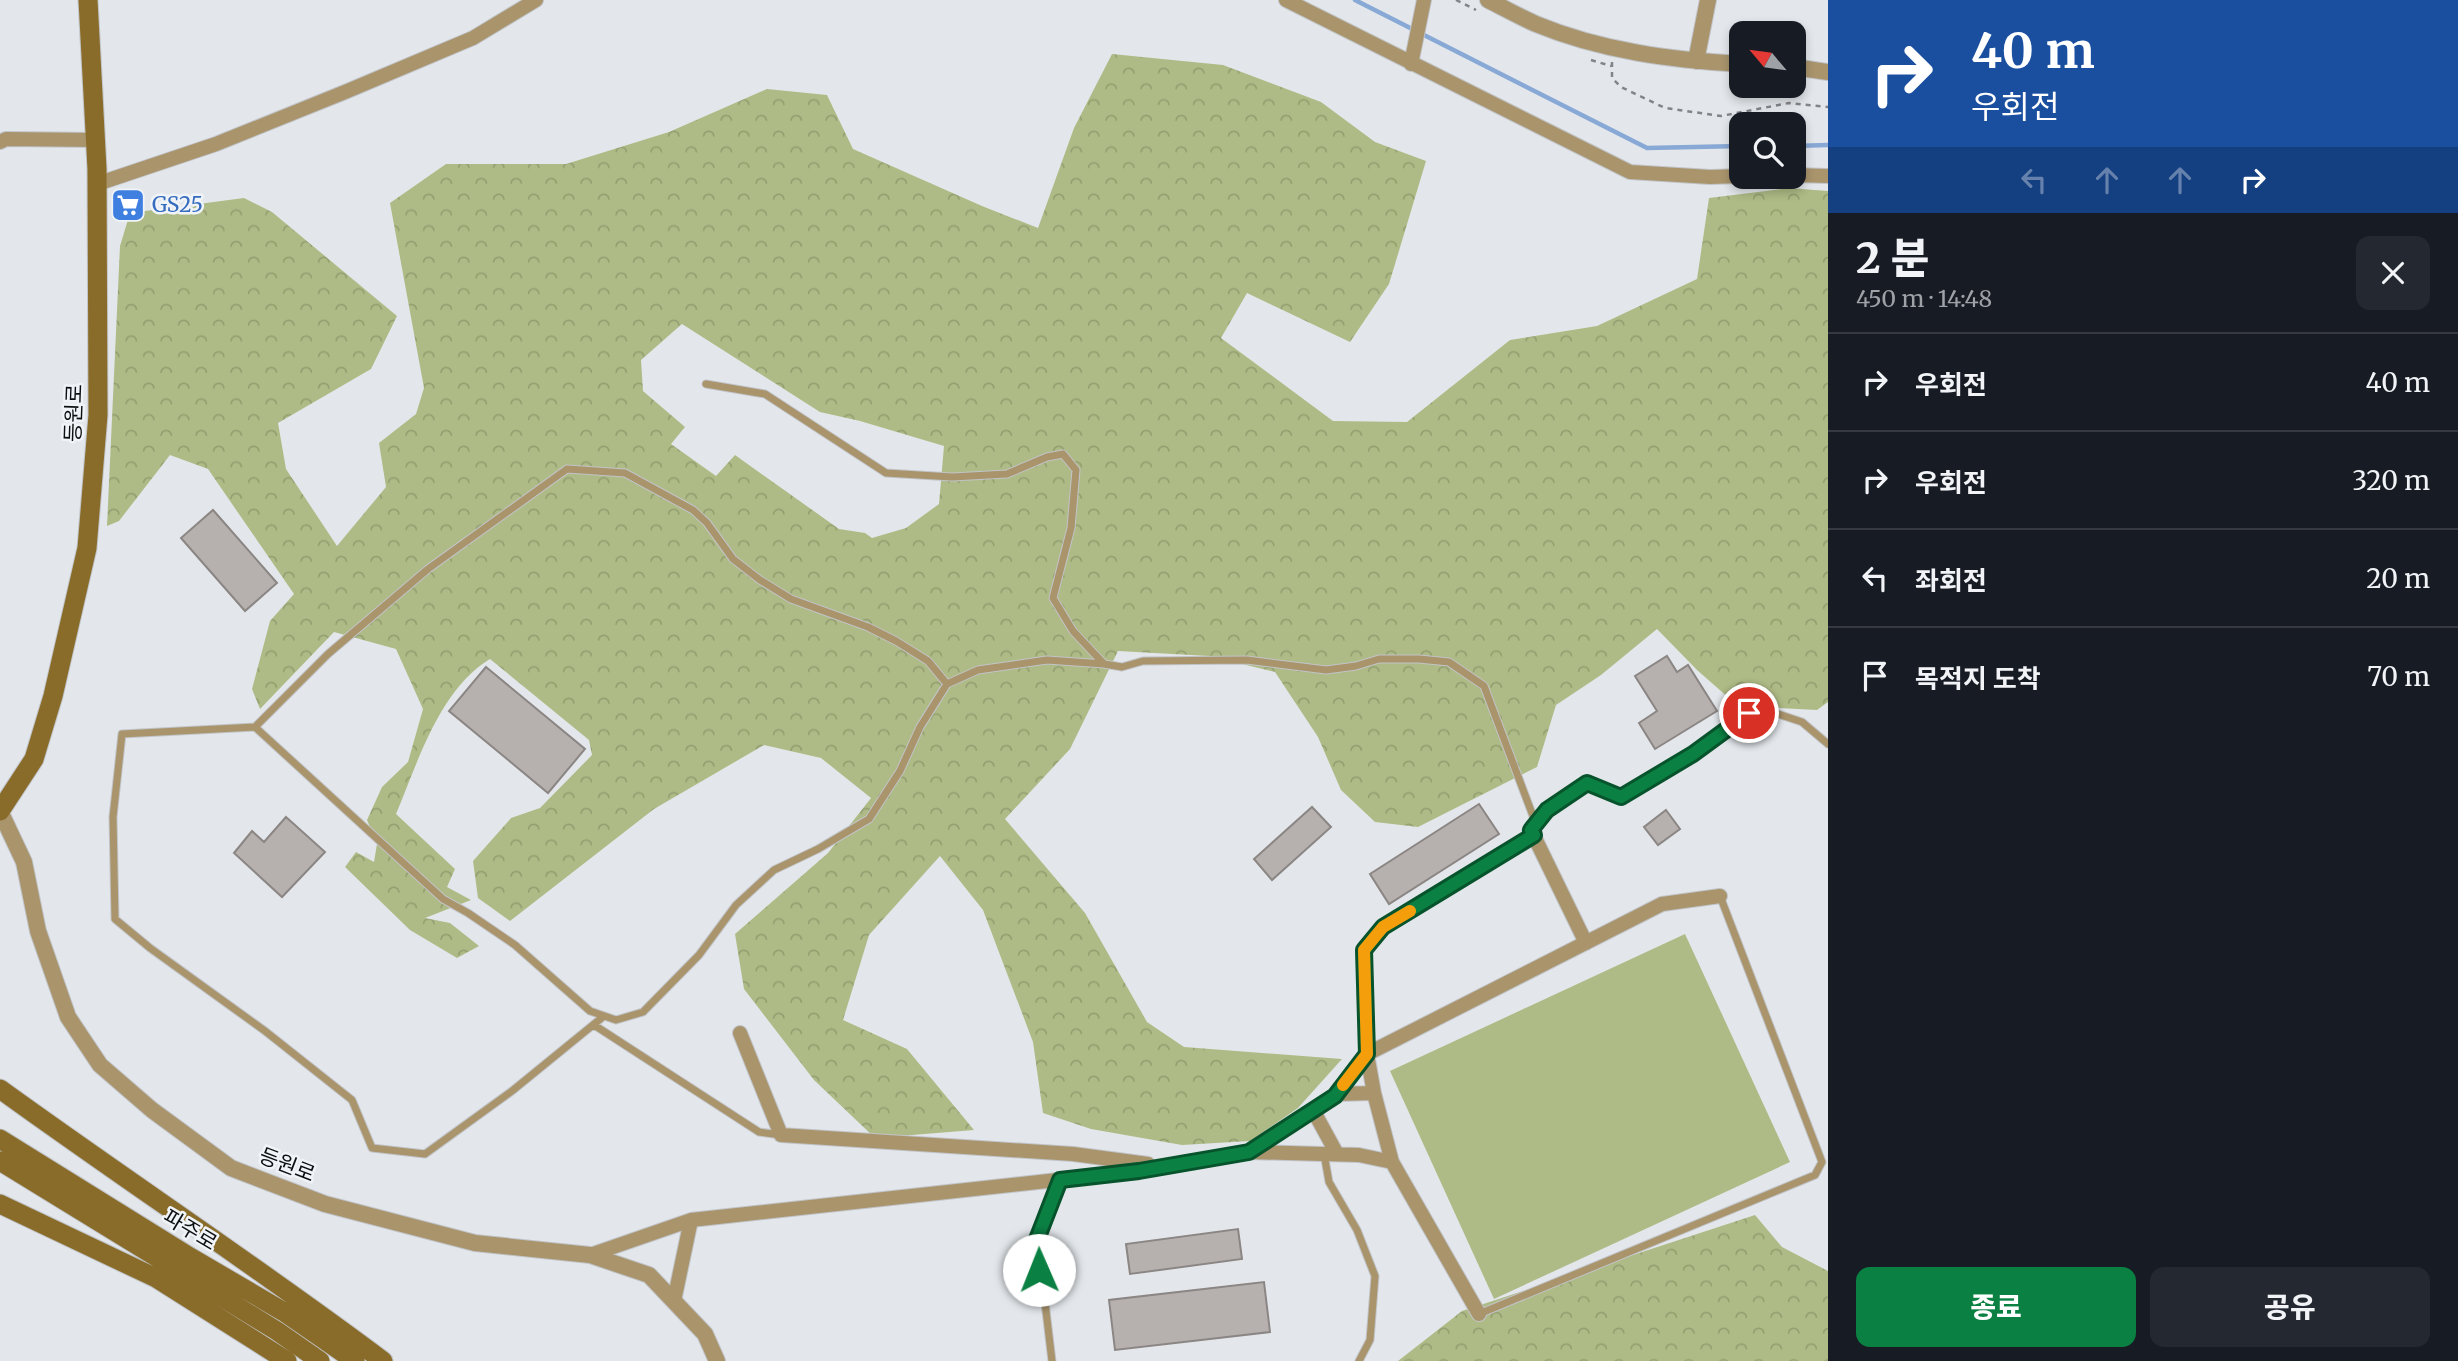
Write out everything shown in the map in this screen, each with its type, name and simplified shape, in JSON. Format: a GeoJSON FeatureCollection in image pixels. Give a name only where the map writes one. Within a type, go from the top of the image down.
{"type":"FeatureCollection","features":[{"type":"Feature","properties":{"kind":"main road","name":"등원로"},"geometry":{"type":"LineString","coordinates":[[0,811],[34,760],[87,548],[98,415],[96,141],[88,0]]}},
{"type":"Feature","properties":{"kind":"main road"},"geometry":{"type":"LineString","coordinates":[[0,1089],[107,1167],[300,1298],[383,1361]]}},
{"type":"Feature","properties":{"kind":"main road","name":"파주로"},"geometry":{"type":"LineString","coordinates":[[0,1139],[190,1257],[285,1312],[355,1361]]}},
{"type":"Feature","properties":{"kind":"main road","name":"파주로"},"geometry":{"type":"LineString","coordinates":[[0,1161],[277,1331],[320,1361]]}},
{"type":"Feature","properties":{"kind":"main road"},"geometry":{"type":"LineString","coordinates":[[0,1205],[156,1278],[287,1361]]}},
{"type":"Feature","properties":{"kind":"street"},"geometry":{"type":"LineString","coordinates":[[97,184],[216,144],[371,81],[473,38],[536,0]]}},
{"type":"Feature","properties":{"kind":"street"},"geometry":{"type":"LineString","coordinates":[[1286,0],[1630,172],[1729,176]]}},
{"type":"Feature","properties":{"kind":"street"},"geometry":{"type":"LineString","coordinates":[[1411,64],[1424,0]]}},
{"type":"Feature","properties":{"kind":"street"},"geometry":{"type":"LineString","coordinates":[[1488,0],[1537,24],[1615,48],[1696,61],[1729,63]]}},
{"type":"Feature","properties":{"kind":"street"},"geometry":{"type":"LineString","coordinates":[[1696,61],[1708,0]]}},
{"type":"Feature","properties":{"kind":"street"},"geometry":{"type":"LineString","coordinates":[[1806,69],[1828,72]]}},
{"type":"Feature","properties":{"kind":"street"},"geometry":{"type":"LineString","coordinates":[[0,142],[6,139],[96,141]]}},
{"type":"Feature","properties":{"kind":"street"},"geometry":{"type":"LineString","coordinates":[[1806,175],[1828,176]]}},
{"type":"Feature","properties":{"kind":"street","name":"등원로"},"geometry":{"type":"LineString","coordinates":[[0,811],[24,862],[38,931],[68,1017],[100,1065],[152,1110],[231,1168],[325,1204],[475,1243],[590,1255],[649,1275],[705,1334],[717,1361]]}},
{"type":"Feature","properties":{"kind":"street"},"geometry":{"type":"LineString","coordinates":[[1479,1314],[1392,1162],[1367,1054],[1364,950],[1383,927],[1534,830],[1586,943]]}},
{"type":"Feature","properties":{"kind":"street"},"geometry":{"type":"LineString","coordinates":[[1249,1152],[1336,1094],[1367,1054],[1662,904],[1720,896]]}},
{"type":"Feature","properties":{"kind":"street"},"geometry":{"type":"LineString","coordinates":[[740,1033],[781,1135],[1073,1154],[1165,1166]]}},
{"type":"Feature","properties":{"kind":"street"},"geometry":{"type":"LineString","coordinates":[[1336,1094],[1374,1093]]}},
{"type":"Feature","properties":{"kind":"street"},"geometry":{"type":"LineString","coordinates":[[1313,1110],[1330,1154]]}},
{"type":"Feature","properties":{"kind":"street"},"geometry":{"type":"LineString","coordinates":[[590,1255],[691,1220],[1060,1180],[1249,1152],[1359,1155],[1392,1162]]}},
{"type":"Feature","properties":{"kind":"street"},"geometry":{"type":"LineString","coordinates":[[674,1301],[691,1220]]}},
{"type":"Feature","properties":{"kind":"lane"},"geometry":{"type":"LineString","coordinates":[[706,384],[765,394],[886,473],[952,477],[1007,474],[1047,457],[1063,454],[1076,470],[1071,528],[1053,598],[1073,631],[1104,664]]}},
{"type":"Feature","properties":{"kind":"lane"},"geometry":{"type":"LineString","coordinates":[[604,1016],[512,1091],[425,1154],[372,1148],[352,1100],[115,919],[113,817],[122,734],[255,727],[328,654],[428,569],[567,469],[625,473],[693,510],[707,523],[733,559],[760,580],[791,599],[868,627],[896,641],[929,661],[947,684]]}},
{"type":"Feature","properties":{"kind":"lane"},"geometry":{"type":"LineString","coordinates":[[255,727],[443,899],[515,945],[590,1011],[616,1020],[643,1012],[699,955],[736,905],[774,870],[818,849],[869,819],[900,771],[920,727],[947,684],[978,670],[1047,660],[1122,667],[1143,662],[1247,660],[1326,670],[1380,659],[1449,662],[1484,686],[1534,830]]}},
{"type":"Feature","properties":{"kind":"lane"},"geometry":{"type":"LineString","coordinates":[[1534,830],[1547,810],[1587,783],[1621,797],[1693,754],[1749,713],[1775,713],[1802,722],[1828,744]]}},
{"type":"Feature","properties":{"kind":"lane"},"geometry":{"type":"LineString","coordinates":[[1479,1314],[1815,1175],[1822,1162],[1720,896]]}},
{"type":"Feature","properties":{"kind":"lane"},"geometry":{"type":"LineString","coordinates":[[594,1025],[759,1132],[781,1135]]}},
{"type":"Feature","properties":{"kind":"lane"},"geometry":{"type":"LineString","coordinates":[[1330,1154],[1329,1182],[1357,1230],[1375,1276],[1370,1340],[1359,1361]]}},
{"type":"Feature","properties":{"kind":"lane"},"geometry":{"type":"LineString","coordinates":[[1052,1361],[1044,1293],[1034,1247],[1060,1180]]}},
{"type":"Feature","properties":{"kind":"path"},"geometry":{"type":"LineString","coordinates":[[1611,66],[1612,78],[1621,87],[1665,108],[1721,116],[1788,103],[1828,107]]}},
{"type":"Feature","properties":{"kind":"green space"},"geometry":{"type":"Polygon","coordinates":[[[1112,54],[1223,65],[1321,102],[1375,142],[1426,161],[1389,284],[1350,342],[1247,293],[1221,338],[1333,421],[1407,422],[1510,340],[1597,326],[1697,279],[1709,198],[1781,189],[1828,191],[1828,702],[1817,710],[1738,706],[1697,670],[1657,629],[1601,675],[1556,705],[1537,767],[1418,827],[1375,822],[1341,790],[1318,737],[1275,672],[1209,656],[1118,651],[1070,749],[1005,819],[1085,913],[1147,1022],[1184,1047],[1342,1059],[1298,1108],[1250,1141],[1182,1145],[1091,1129],[1043,1113],[1033,1042],[983,910],[940,856],[869,935],[843,1020],[907,1049],[974,1130],[875,1138],[814,1080],[744,989],[735,934],[828,853],[871,798],[821,758],[764,745],[654,809],[510,921],[478,898],[473,861],[511,818],[540,808],[592,755],[589,740],[490,659],[472,672],[444,708],[422,750],[396,814],[455,869],[447,887],[471,900],[425,918],[450,923],[479,946],[457,958],[410,930],[345,867],[356,852],[374,862],[377,844],[367,820],[382,787],[408,762],[423,709],[396,649],[334,632],[260,709],[252,689],[270,621],[294,594],[208,469],[170,455],[119,521],[107,526],[120,246],[130,213],[244,198],[272,212],[397,316],[371,369],[278,423],[286,469],[337,546],[386,487],[379,443],[416,414],[424,388],[390,203],[446,164],[566,164],[669,132],[767,89],[827,95],[853,149],[1038,228],[1074,128],[1112,54]],[[682,324],[641,360],[643,391],[685,427],[671,444],[716,476],[735,455],[839,529],[865,533],[872,538],[906,528],[939,504],[944,446],[820,412],[682,324]]]}},
{"type":"Feature","properties":{"kind":"green space"},"geometry":{"type":"Polygon","coordinates":[[[1685,934],[1790,1162],[1494,1299],[1390,1071],[1685,934]]]}},
{"type":"Feature","properties":{"kind":"green space"},"geometry":{"type":"Polygon","coordinates":[[[1755,1215],[1782,1247],[1828,1271],[1828,1361],[1398,1361],[1462,1311],[1755,1215]]]}},
{"type":"Feature","properties":{"kind":"building"},"geometry":{"type":"Polygon","coordinates":[[[213,510],[277,583],[245,611],[181,538],[213,510]]]}},
{"type":"Feature","properties":{"kind":"building"},"geometry":{"type":"Polygon","coordinates":[[[1667,656],[1677,672],[1688,665],[1717,711],[1655,749],[1639,723],[1657,711],[1635,676],[1667,656]]]}},
{"type":"Feature","properties":{"kind":"building"},"geometry":{"type":"Polygon","coordinates":[[[486,667],[585,749],[548,793],[449,711],[486,667]]]}},
{"type":"Feature","properties":{"kind":"building"},"geometry":{"type":"Polygon","coordinates":[[[1479,804],[1499,834],[1389,904],[1370,874],[1479,804]]]}},
{"type":"Feature","properties":{"kind":"building"},"geometry":{"type":"Polygon","coordinates":[[[1312,807],[1331,827],[1272,880],[1254,859],[1312,807]]]}},
{"type":"Feature","properties":{"kind":"building"},"geometry":{"type":"Polygon","coordinates":[[[1666,810],[1680,829],[1658,845],[1644,827],[1666,810]]]}},
{"type":"Feature","properties":{"kind":"building"},"geometry":{"type":"Polygon","coordinates":[[[286,817],[325,852],[282,897],[234,853],[252,831],[264,842],[286,817]]]}},
{"type":"Feature","properties":{"kind":"building"},"geometry":{"type":"Polygon","coordinates":[[[1238,1229],[1242,1259],[1130,1274],[1126,1244],[1238,1229]]]}},
{"type":"Feature","properties":{"kind":"building"},"geometry":{"type":"Polygon","coordinates":[[[1264,1282],[1270,1332],[1115,1350],[1109,1300],[1264,1282]]]}},
{"type":"Feature","properties":{"kind":"waterway"},"geometry":{"type":"LineString","coordinates":[[1355,0],[1647,148],[1729,146]]}},
{"type":"Feature","properties":{"kind":"waterway"},"geometry":{"type":"LineString","coordinates":[[1806,146],[1828,145]]}},
{"type":"Feature","properties":{"kind":"slow traffic"},"geometry":{"type":"LineString","coordinates":[[1343,1085],[1367,1054],[1364,950],[1383,927],[1410,911]]}},
{"type":"Feature","properties":{"kind":"place","name":"GS25"},"geometry":{"type":"Point","coordinates":[128,205]}},
{"type":"Feature","properties":{"kind":"route"},"geometry":{"type":"LineString","coordinates":[[1039,1270],[1034,1247],[1060,1180],[1139,1171],[1249,1152],[1335,1096],[1367,1054],[1364,950],[1383,927],[1534,835],[1531,830],[1547,810],[1587,783],[1621,797],[1693,754],[1749,713]]}}]}
